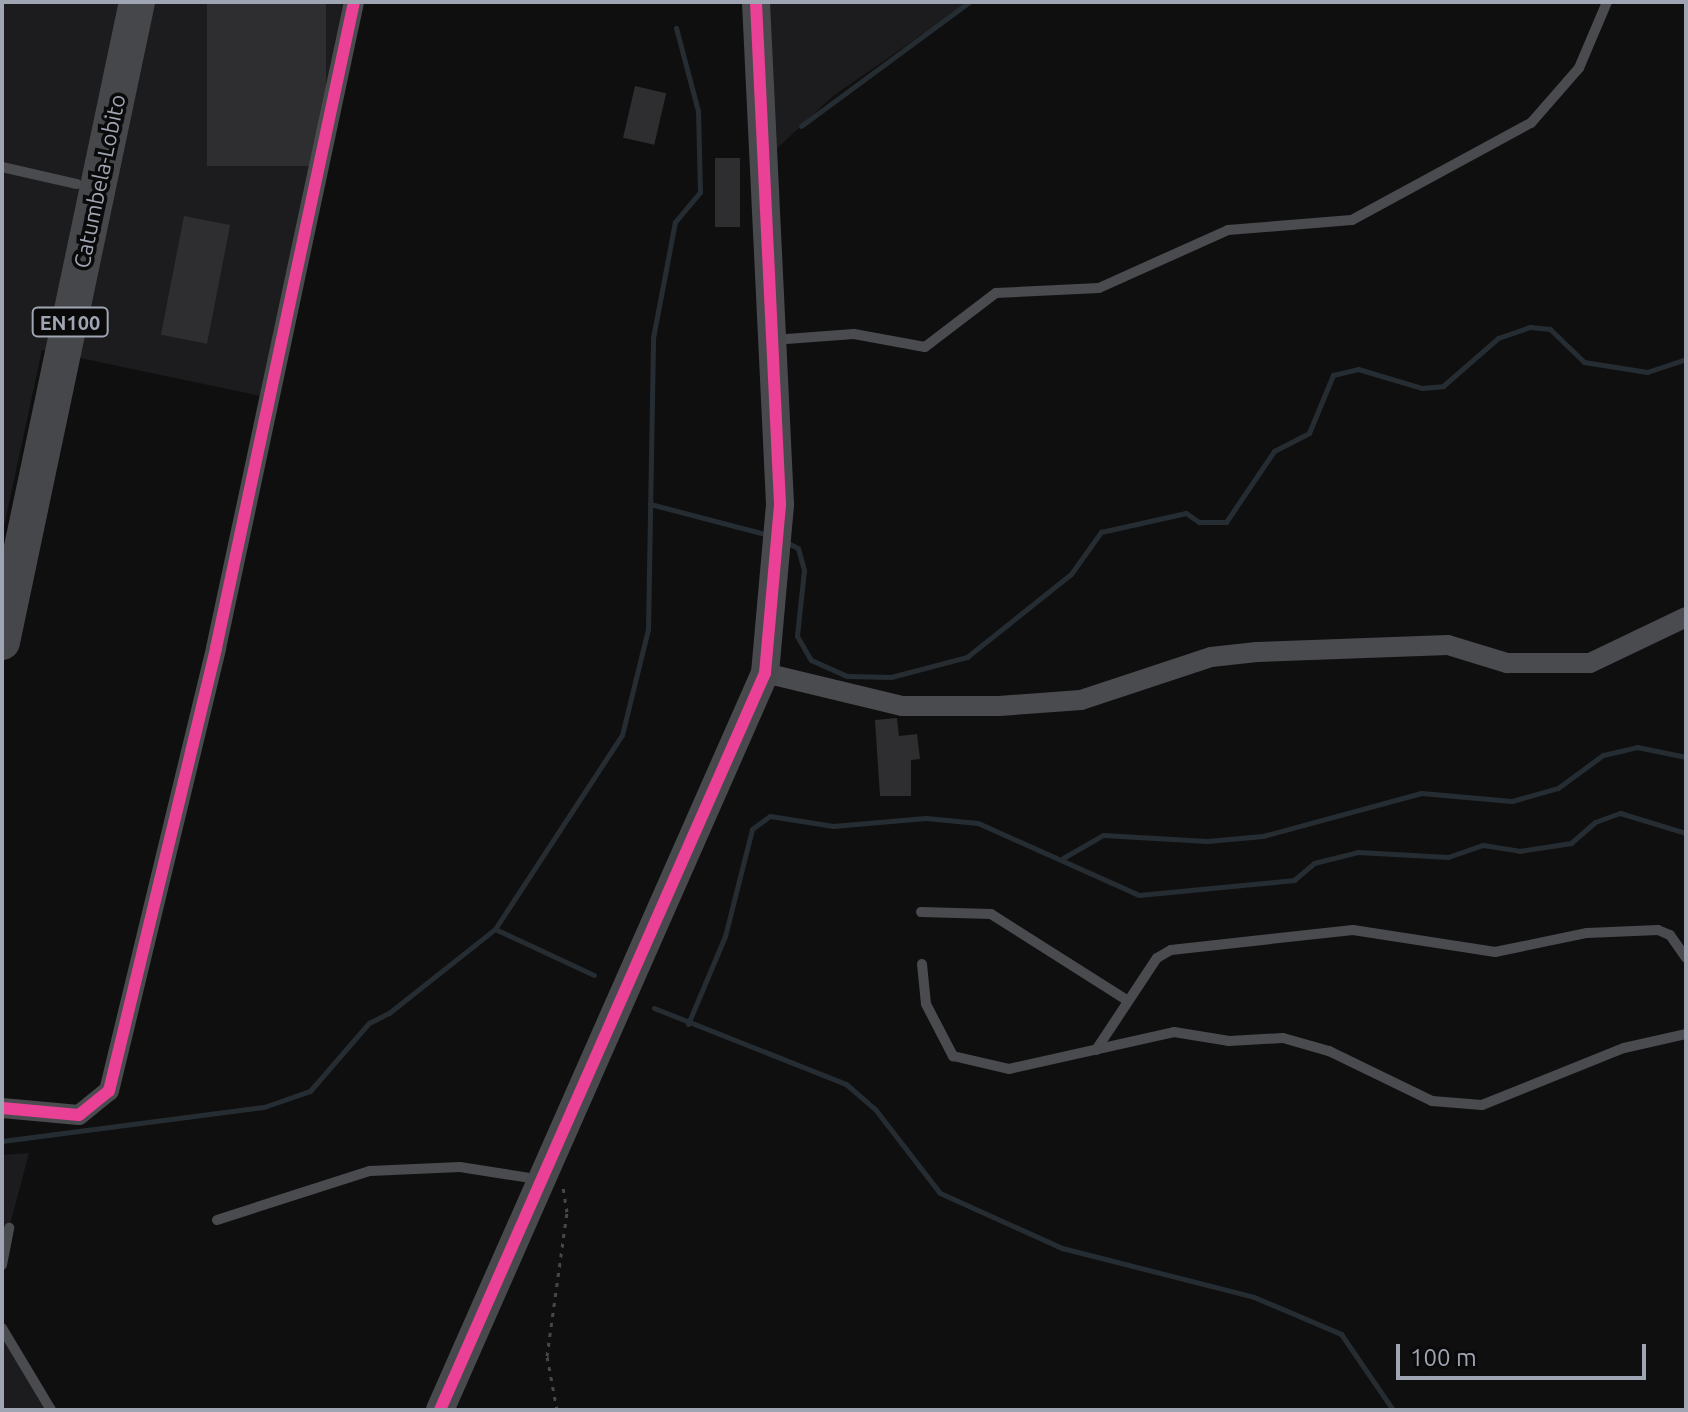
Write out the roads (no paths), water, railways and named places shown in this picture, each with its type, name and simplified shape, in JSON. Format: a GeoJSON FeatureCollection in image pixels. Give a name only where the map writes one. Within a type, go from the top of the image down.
{"type":"FeatureCollection","features":[{"type":"Feature","properties":{"kind":"highway","name":"Catumbela-Lobito"},"geometry":{"type":"LineString","coordinates":[[2,536],[115,2]]}},
{"type":"Feature","properties":{"kind":"highway","name":"Catumbela-Lobito"},"geometry":{"type":"LineString","coordinates":[[2,642],[137,2]]}},
{"type":"Feature","properties":{"kind":"street"},"geometry":{"type":"LineString","coordinates":[[2,1108],[79,1115],[109,1091],[216,648],[354,2]]}},
{"type":"Feature","properties":{"kind":"street"},"geometry":{"type":"LineString","coordinates":[[440,1410],[765,673],[780,504],[767,340],[756,2]]}},
{"type":"Feature","properties":{"kind":"street"},"geometry":{"type":"LineString","coordinates":[[765,673],[902,706],[999,706],[1081,700],[1211,657],[1257,652],[1448,645],[1507,663],[1590,663],[1686,617]]}},
{"type":"Feature","properties":{"kind":"lane"},"geometry":{"type":"LineString","coordinates":[[767,340],[854,334],[925,347],[996,293],[1099,288],[1228,230],[1352,220],[1531,123],[1579,68],[1607,2]]}},
{"type":"Feature","properties":{"kind":"lane"},"geometry":{"type":"LineString","coordinates":[[2,167],[77,184]]}},
{"type":"Feature","properties":{"kind":"lane"},"geometry":{"type":"LineString","coordinates":[[921,912],[991,914],[1128,1001]]}},
{"type":"Feature","properties":{"kind":"lane"},"geometry":{"type":"LineString","coordinates":[[1096,1050],[1157,958],[1171,950],[1353,930],[1495,952],[1587,933],[1658,930],[1670,935],[1686,958]]}},
{"type":"Feature","properties":{"kind":"lane"},"geometry":{"type":"LineString","coordinates":[[922,964],[926,1004],[953,1056],[1009,1069],[1174,1032],[1229,1041],[1283,1038],[1329,1051],[1432,1101],[1463,1106],[1507,1100],[1624,1048],[1686,1034]]}},
{"type":"Feature","properties":{"kind":"lane"},"geometry":{"type":"LineString","coordinates":[[217,1220],[370,1171],[460,1167],[543,1180]]}},
{"type":"Feature","properties":{"kind":"lane"},"geometry":{"type":"LineString","coordinates":[[2,1265],[9,1228]]}},
{"type":"Feature","properties":{"kind":"lane"},"geometry":{"type":"LineString","coordinates":[[2,1328],[51,1410]]}},
{"type":"Feature","properties":{"kind":"waterway"},"geometry":{"type":"LineString","coordinates":[[801,126],[969,2]]}},
{"type":"Feature","properties":{"kind":"waterway"},"geometry":{"type":"LineString","coordinates":[[2,1141],[264,1107],[310,1091],[369,1023],[389,1013],[495,929],[622,735],[648,629],[653,338],[675,222],[700,192],[698,111],[676,28]]}},
{"type":"Feature","properties":{"kind":"waterway"},"geometry":{"type":"LineString","coordinates":[[786,542],[798,548],[804,570],[797,636],[811,660],[847,676],[891,677],[967,657],[1071,574],[1101,532],[1186,513],[1199,522],[1226,522],[1274,451],[1309,433],[1333,375],[1358,369],[1422,388],[1443,386],[1498,338],[1530,327],[1550,329],[1584,362],[1647,372],[1686,359]]}},
{"type":"Feature","properties":{"kind":"waterway"},"geometry":{"type":"LineString","coordinates":[[650,504],[769,535]]}},
{"type":"Feature","properties":{"kind":"waterway"},"geometry":{"type":"LineString","coordinates":[[1063,858],[1103,835],[1207,841],[1263,836],[1421,793],[1512,801],[1558,788],[1603,755],[1637,747],[1686,757]]}},
{"type":"Feature","properties":{"kind":"waterway"},"geometry":{"type":"LineString","coordinates":[[688,1024],[725,936],[752,829],[770,816],[833,826],[926,818],[978,823],[1139,895],[1294,880],[1314,863],[1358,852],[1448,857],[1483,845],[1519,851],[1571,843],[1595,822],[1620,813],[1686,833]]}},
{"type":"Feature","properties":{"kind":"waterway"},"geometry":{"type":"LineString","coordinates":[[495,929],[594,975]]}},
{"type":"Feature","properties":{"kind":"waterway"},"geometry":{"type":"LineString","coordinates":[[654,1008],[846,1084],[875,1109],[940,1193],[1062,1248],[1254,1297],[1341,1334],[1393,1410]]}}]}
